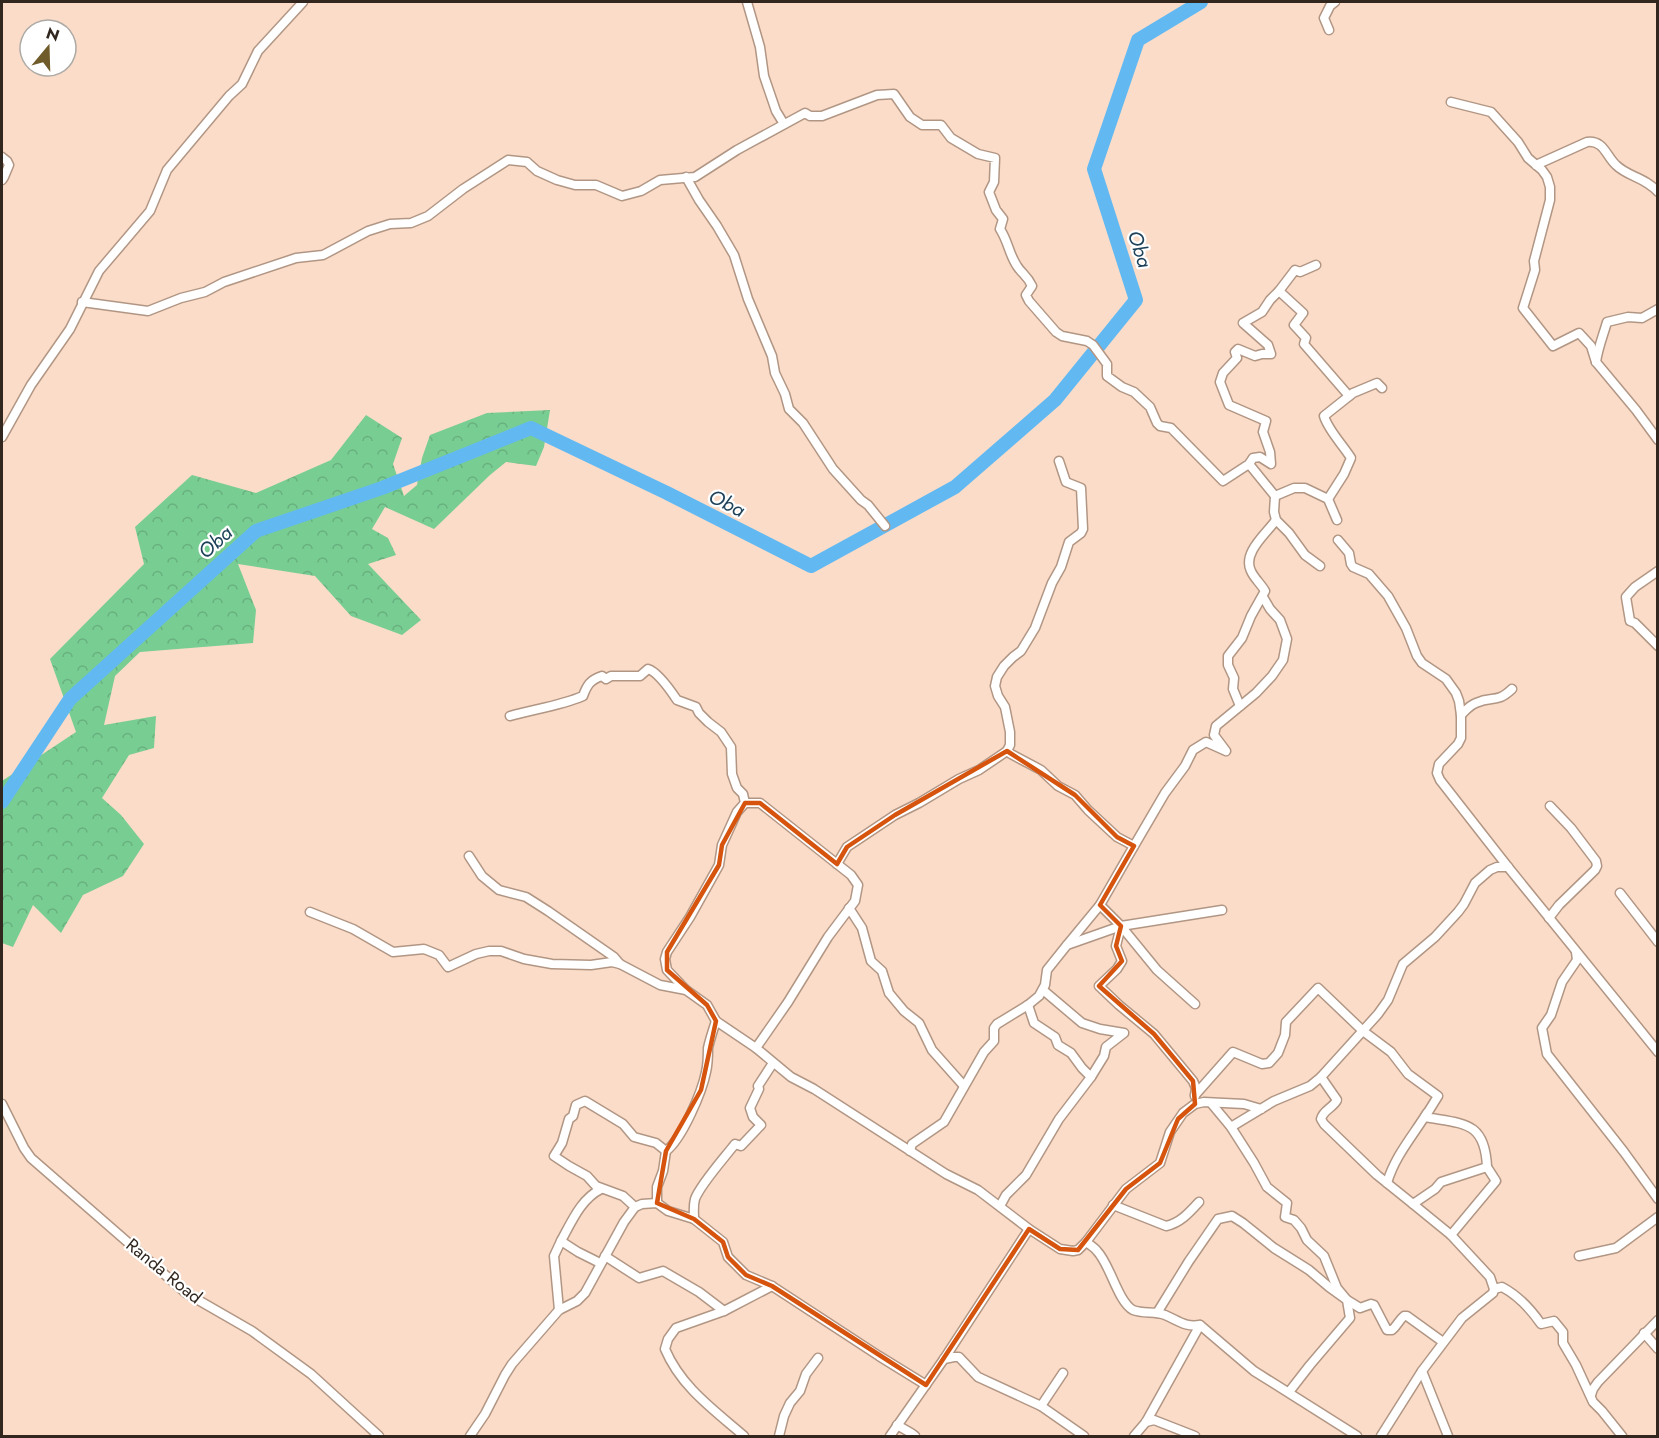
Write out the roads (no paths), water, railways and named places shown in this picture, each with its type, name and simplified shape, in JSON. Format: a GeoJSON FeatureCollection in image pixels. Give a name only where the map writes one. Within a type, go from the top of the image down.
{"type":"FeatureCollection","features":[{"type":"Feature","properties":{"kind":"street"},"geometry":{"type":"LineString","coordinates":[[2,437],[30,385],[69,329],[99,271],[150,211],[167,170],[229,96],[242,84],[258,51],[303,2]]}},
{"type":"Feature","properties":{"kind":"street"},"geometry":{"type":"LineString","coordinates":[[747,2],[760,47],[764,76],[776,111],[784,124]]}},
{"type":"Feature","properties":{"kind":"street"},"geometry":{"type":"LineString","coordinates":[[1329,30],[1324,18],[1330,6],[1335,2]]}},
{"type":"Feature","properties":{"kind":"street"},"geometry":{"type":"LineString","coordinates":[[82,302],[148,311],[296,258],[323,255],[368,231],[390,224],[411,223],[428,216],[463,189],[508,160],[526,162],[537,171],[557,180],[575,185],[596,185],[622,196],[641,190],[660,180],[695,177],[727,156],[805,113],[810,116],[822,116],[877,95],[894,94],[910,117],[922,125],[941,125],[951,138],[978,154],[995,158],[994,182],[989,192],[996,210],[1003,219],[1000,229],[1017,266],[1028,277],[1032,286],[1026,295],[1034,307],[1062,336],[1087,341],[1093,345],[1107,364],[1107,376],[1122,387],[1134,392],[1150,407],[1157,423],[1160,426],[1171,428],[1223,481],[1249,464],[1253,458],[1260,457],[1271,464],[1270,452],[1263,432],[1266,421],[1229,405],[1220,382],[1223,373],[1237,358],[1235,352],[1238,349],[1255,356],[1271,354],[1268,345],[1243,323],[1262,312],[1295,270],[1300,272],[1316,265]]}},
{"type":"Feature","properties":{"kind":"street"},"geometry":{"type":"LineString","coordinates":[[1451,102],[1491,112],[1518,142],[1528,158],[1547,177],[1550,200],[1534,261],[1535,270],[1523,308],[1553,346],[1579,333],[1590,346],[1596,362],[1658,440]]}},
{"type":"Feature","properties":{"kind":"street"},"geometry":{"type":"LineString","coordinates":[[1536,165],[1587,142],[1595,141],[1617,167],[1650,183],[1658,192]]}},
{"type":"Feature","properties":{"kind":"street"},"geometry":{"type":"LineString","coordinates":[[2,157],[9,165],[2,180]]}},
{"type":"Feature","properties":{"kind":"street"},"geometry":{"type":"LineString","coordinates":[[686,177],[734,255],[748,299],[772,356],[775,373],[785,394],[789,410],[803,423],[833,469],[885,526]]}},
{"type":"Feature","properties":{"kind":"street"},"geometry":{"type":"LineString","coordinates":[[1279,291],[1303,313],[1294,325],[1306,338],[1304,344],[1349,396]]}},
{"type":"Feature","properties":{"kind":"street"},"geometry":{"type":"LineString","coordinates":[[1596,362],[1607,322],[1628,317],[1642,318],[1658,309]]}},
{"type":"Feature","properties":{"kind":"street"},"geometry":{"type":"LineString","coordinates":[[1328,499],[1351,458],[1326,423],[1324,416],[1353,393],[1377,383],[1382,388]]}},
{"type":"Feature","properties":{"kind":"street"},"geometry":{"type":"LineString","coordinates":[[837,864],[847,848],[895,815],[979,770],[1007,751],[1010,745],[1010,732],[1005,707],[995,686],[997,677],[1004,666],[1021,651],[1035,628],[1070,542],[1083,529],[1081,488],[1066,482],[1059,461]]}},
{"type":"Feature","properties":{"kind":"street"},"geometry":{"type":"LineString","coordinates":[[1240,706],[1233,688],[1234,678],[1228,665],[1228,656],[1242,638],[1251,616],[1263,597],[1265,591],[1250,570],[1248,561],[1253,548],[1275,520],[1275,496],[1249,464]]}},
{"type":"Feature","properties":{"kind":"street"},"geometry":{"type":"LineString","coordinates":[[1275,496],[1294,488],[1305,488],[1328,499],[1337,520]]}},
{"type":"Feature","properties":{"kind":"street"},"geometry":{"type":"LineString","coordinates":[[1275,520],[1289,533],[1305,555],[1320,566]]}},
{"type":"Feature","properties":{"kind":"street"},"geometry":{"type":"LineString","coordinates":[[1338,540],[1349,553],[1353,567],[1369,574],[1388,596],[1406,628],[1417,656],[1428,668],[1446,679],[1456,693],[1461,715],[1461,738],[1439,764],[1437,773],[1440,780],[1658,1052]]}},
{"type":"Feature","properties":{"kind":"street"},"geometry":{"type":"LineString","coordinates":[[1658,571],[1635,587],[1626,597],[1630,621],[1635,623],[1658,646]]}},
{"type":"Feature","properties":{"kind":"street"},"geometry":{"type":"LineString","coordinates":[[910,1151],[912,1144],[944,1122],[984,1052],[994,1041],[994,1028],[997,1024],[1028,1005],[1043,990],[1047,970],[1100,905],[1165,793],[1185,766],[1193,750],[1206,742],[1226,751],[1214,735],[1216,726],[1272,676],[1283,660],[1287,639],[1280,620],[1263,597]]}},
{"type":"Feature","properties":{"kind":"street"},"geometry":{"type":"LineString","coordinates":[[510,716],[566,703],[582,696],[592,679],[602,676],[606,679],[611,676],[640,676],[648,669],[652,670],[677,700],[696,707],[708,722],[721,732],[731,747],[732,774],[737,788],[743,794],[745,803]]}},
{"type":"Feature","properties":{"kind":"street"},"geometry":{"type":"LineString","coordinates":[[1461,715],[1474,704],[1503,698],[1512,689]]}},
{"type":"Feature","properties":{"kind":"street"},"geometry":{"type":"LineString","coordinates":[[1007,751],[1041,770],[1058,786],[1075,795],[1117,837],[1134,846]]}},
{"type":"Feature","properties":{"kind":"street"},"geometry":{"type":"LineString","coordinates":[[756,1048],[788,1002],[828,937],[855,901],[858,885],[851,875],[760,803],[745,803],[737,812],[722,844],[719,865],[667,952],[665,960],[667,970],[686,990],[707,1005],[716,1021],[756,1048],[791,1077],[814,1089],[946,1174],[978,1190],[1029,1229],[1060,1249],[1078,1250],[1133,1183],[1160,1163],[1170,1132],[1178,1119],[1233,1052],[1262,1064],[1269,1063],[1278,1053],[1285,1035],[1286,1022],[1318,988],[1363,1031],[1391,1052],[1408,1074],[1438,1096]]}},
{"type":"Feature","properties":{"kind":"street"},"geometry":{"type":"LineString","coordinates":[[1549,918],[1597,866],[1596,861],[1571,828],[1550,806]]}},
{"type":"Feature","properties":{"kind":"street"},"geometry":{"type":"LineString","coordinates":[[469,856],[482,876],[499,890],[526,897],[549,911],[614,957],[620,964]]}},
{"type":"Feature","properties":{"kind":"street"},"geometry":{"type":"LineString","coordinates":[[1231,1127],[1289,1094],[1310,1086],[1321,1077],[1378,1014],[1388,1000],[1403,964],[1435,937],[1458,912],[1481,876],[1497,867],[1508,867]]}},
{"type":"Feature","properties":{"kind":"street"},"geometry":{"type":"LineString","coordinates":[[1620,893],[1658,942]]}},
{"type":"Feature","properties":{"kind":"street"},"geometry":{"type":"LineString","coordinates":[[1100,905],[1121,926],[1157,970],[1195,1004]]}},
{"type":"Feature","properties":{"kind":"street"},"geometry":{"type":"LineString","coordinates":[[849,908],[862,928],[871,961],[882,971],[890,993],[904,1011],[919,1023],[932,1050],[964,1086]]}},
{"type":"Feature","properties":{"kind":"street"},"geometry":{"type":"LineString","coordinates":[[1067,945],[1121,926],[1222,910]]}},
{"type":"Feature","properties":{"kind":"street"},"geometry":{"type":"LineString","coordinates":[[310,912],[376,941],[393,952],[424,949],[440,955],[448,967],[476,954],[501,951],[524,959],[552,964],[591,965],[612,962],[660,984],[686,990]]}},
{"type":"Feature","properties":{"kind":"street"},"geometry":{"type":"LineString","coordinates":[[1121,926],[1116,946],[1122,961],[1099,986],[1154,1034],[1193,1081],[1196,1088],[1195,1100]]}},
{"type":"Feature","properties":{"kind":"street"},"geometry":{"type":"LineString","coordinates":[[1576,951],[1577,960],[1562,982],[1551,1015],[1542,1028],[1547,1054],[1658,1198]]}},
{"type":"Feature","properties":{"kind":"street"},"geometry":{"type":"LineString","coordinates":[[1000,1206],[1006,1195],[1026,1175],[1059,1119],[1091,1077],[1104,1056],[1106,1047],[1124,1033],[1082,1023],[1043,990]]}},
{"type":"Feature","properties":{"kind":"street"},"geometry":{"type":"LineString","coordinates":[[1028,1005],[1030,1017],[1034,1023],[1055,1037],[1058,1045],[1071,1053],[1091,1077]]}},
{"type":"Feature","properties":{"kind":"street"},"geometry":{"type":"LineString","coordinates":[[657,1203],[657,1187],[663,1171],[666,1151],[679,1136],[701,1090],[707,1069],[710,1040],[716,1021]]}},
{"type":"Feature","properties":{"kind":"street"},"geometry":{"type":"LineString","coordinates":[[694,1219],[696,1197],[735,1144],[741,1146],[761,1125],[753,1117],[750,1108],[759,1089],[758,1086],[773,1063]]}},
{"type":"Feature","properties":{"kind":"street"},"geometry":{"type":"LineString","coordinates":[[1321,1077],[1337,1100],[1322,1114],[1321,1119],[1360,1160],[1451,1235],[1490,1277],[1494,1289],[1493,1293],[1462,1318],[1443,1342],[1381,1437]]}},
{"type":"Feature","properties":{"kind":"street"},"geometry":{"type":"LineString","coordinates":[[1438,1096],[1425,1117],[1468,1125],[1477,1132],[1486,1151],[1487,1167],[1496,1181],[1451,1235]]}},
{"type":"Feature","properties":{"kind":"street"},"geometry":{"type":"LineString","coordinates":[[1387,1183],[1401,1150],[1438,1096]]}},
{"type":"Feature","properties":{"kind":"street"},"geometry":{"type":"LineString","coordinates":[[1195,1100],[1244,1104],[1261,1109]]}},
{"type":"Feature","properties":{"kind":"street"},"geometry":{"type":"LineString","coordinates":[[635,1207],[623,1196],[596,1186],[587,1176],[554,1156],[562,1143],[576,1105],[585,1101],[623,1124],[634,1137],[656,1143],[666,1151]]}},
{"type":"Feature","properties":{"kind":"street"},"geometry":{"type":"LineString","coordinates":[[1210,1103],[1231,1127],[1270,1192],[1287,1203],[1286,1217],[1294,1220],[1307,1240],[1324,1256],[1337,1288],[1347,1300],[1350,1318],[1289,1392]]}},
{"type":"Feature","properties":{"kind":"street","name":"Randa Road"},"geometry":{"type":"LineString","coordinates":[[2,1104],[31,1158],[186,1293],[252,1331],[311,1374],[379,1437]]}},
{"type":"Feature","properties":{"kind":"street"},"geometry":{"type":"LineString","coordinates":[[1413,1204],[1442,1182],[1487,1167]]}},
{"type":"Feature","properties":{"kind":"street"},"geometry":{"type":"LineString","coordinates":[[558,1310],[554,1256],[576,1213],[591,1194],[601,1189]]}},
{"type":"Feature","properties":{"kind":"street"},"geometry":{"type":"LineString","coordinates":[[1113,1205],[1166,1226],[1173,1225],[1187,1215],[1198,1202]]}},
{"type":"Feature","properties":{"kind":"street"},"geometry":{"type":"LineString","coordinates":[[470,1437],[508,1370],[558,1310],[577,1301],[585,1293],[624,1222],[635,1207],[642,1204],[657,1203],[668,1211],[694,1219],[723,1242],[728,1257],[746,1275],[772,1286],[926,1385]]}},
{"type":"Feature","properties":{"kind":"street"},"geometry":{"type":"LineString","coordinates":[[1157,1313],[1218,1219],[1232,1216],[1274,1248],[1309,1270],[1347,1300],[1360,1308],[1374,1305],[1387,1330],[1392,1330],[1401,1318],[1407,1316],[1443,1342]]}},
{"type":"Feature","properties":{"kind":"street"},"geometry":{"type":"LineString","coordinates":[[1579,1256],[1616,1248],[1658,1217]]}},
{"type":"Feature","properties":{"kind":"street"},"geometry":{"type":"LineString","coordinates":[[890,1437],[1029,1229]]}},
{"type":"Feature","properties":{"kind":"street"},"geometry":{"type":"LineString","coordinates":[[561,1241],[578,1252],[602,1260],[639,1278],[663,1271],[699,1292],[724,1311]]}},
{"type":"Feature","properties":{"kind":"street"},"geometry":{"type":"LineString","coordinates":[[1086,1242],[1101,1256],[1120,1294],[1130,1308],[1136,1311],[1157,1313],[1182,1324],[1200,1325],[1254,1371],[1353,1435]]}},
{"type":"Feature","properties":{"kind":"street"},"geometry":{"type":"LineString","coordinates":[[744,1437],[693,1392],[671,1363],[665,1348],[675,1329],[724,1311],[772,1286]]}},
{"type":"Feature","properties":{"kind":"street"},"geometry":{"type":"LineString","coordinates":[[1494,1289],[1502,1287],[1512,1292],[1528,1306],[1541,1324],[1554,1321],[1563,1332],[1563,1343],[1593,1402],[1622,1437]]}},
{"type":"Feature","properties":{"kind":"street"},"geometry":{"type":"LineString","coordinates":[[1591,1395],[1598,1382],[1658,1320]]}},
{"type":"Feature","properties":{"kind":"street"},"geometry":{"type":"LineString","coordinates":[[1134,1437],[1146,1422],[1200,1325]]}},
{"type":"Feature","properties":{"kind":"street"},"geometry":{"type":"LineString","coordinates":[[1644,1333],[1658,1349]]}},
{"type":"Feature","properties":{"kind":"street"},"geometry":{"type":"LineString","coordinates":[[944,1359],[959,1357],[978,1377],[1041,1406],[1084,1437]]}},
{"type":"Feature","properties":{"kind":"street"},"geometry":{"type":"LineString","coordinates":[[779,1437],[790,1403],[800,1391],[806,1374],[818,1358]]}},
{"type":"Feature","properties":{"kind":"street"},"geometry":{"type":"LineString","coordinates":[[1422,1371],[1447,1436]]}},
{"type":"Feature","properties":{"kind":"street"},"geometry":{"type":"LineString","coordinates":[[1041,1406],[1063,1373]]}},
{"type":"Feature","properties":{"kind":"street"},"geometry":{"type":"LineString","coordinates":[[1146,1422],[1154,1420],[1195,1437]]}},
{"type":"Feature","properties":{"kind":"street"},"geometry":{"type":"LineString","coordinates":[[897,1425],[915,1437]]}},
{"type":"Feature","properties":{"kind":"waterway","name":"Oba"},"geometry":{"type":"LineString","coordinates":[[2,802],[70,699],[256,531],[382,488],[531,428],[667,493],[811,566],[955,487],[1055,400],[1136,300],[1094,169],[1138,40],[1201,2]]}}]}
